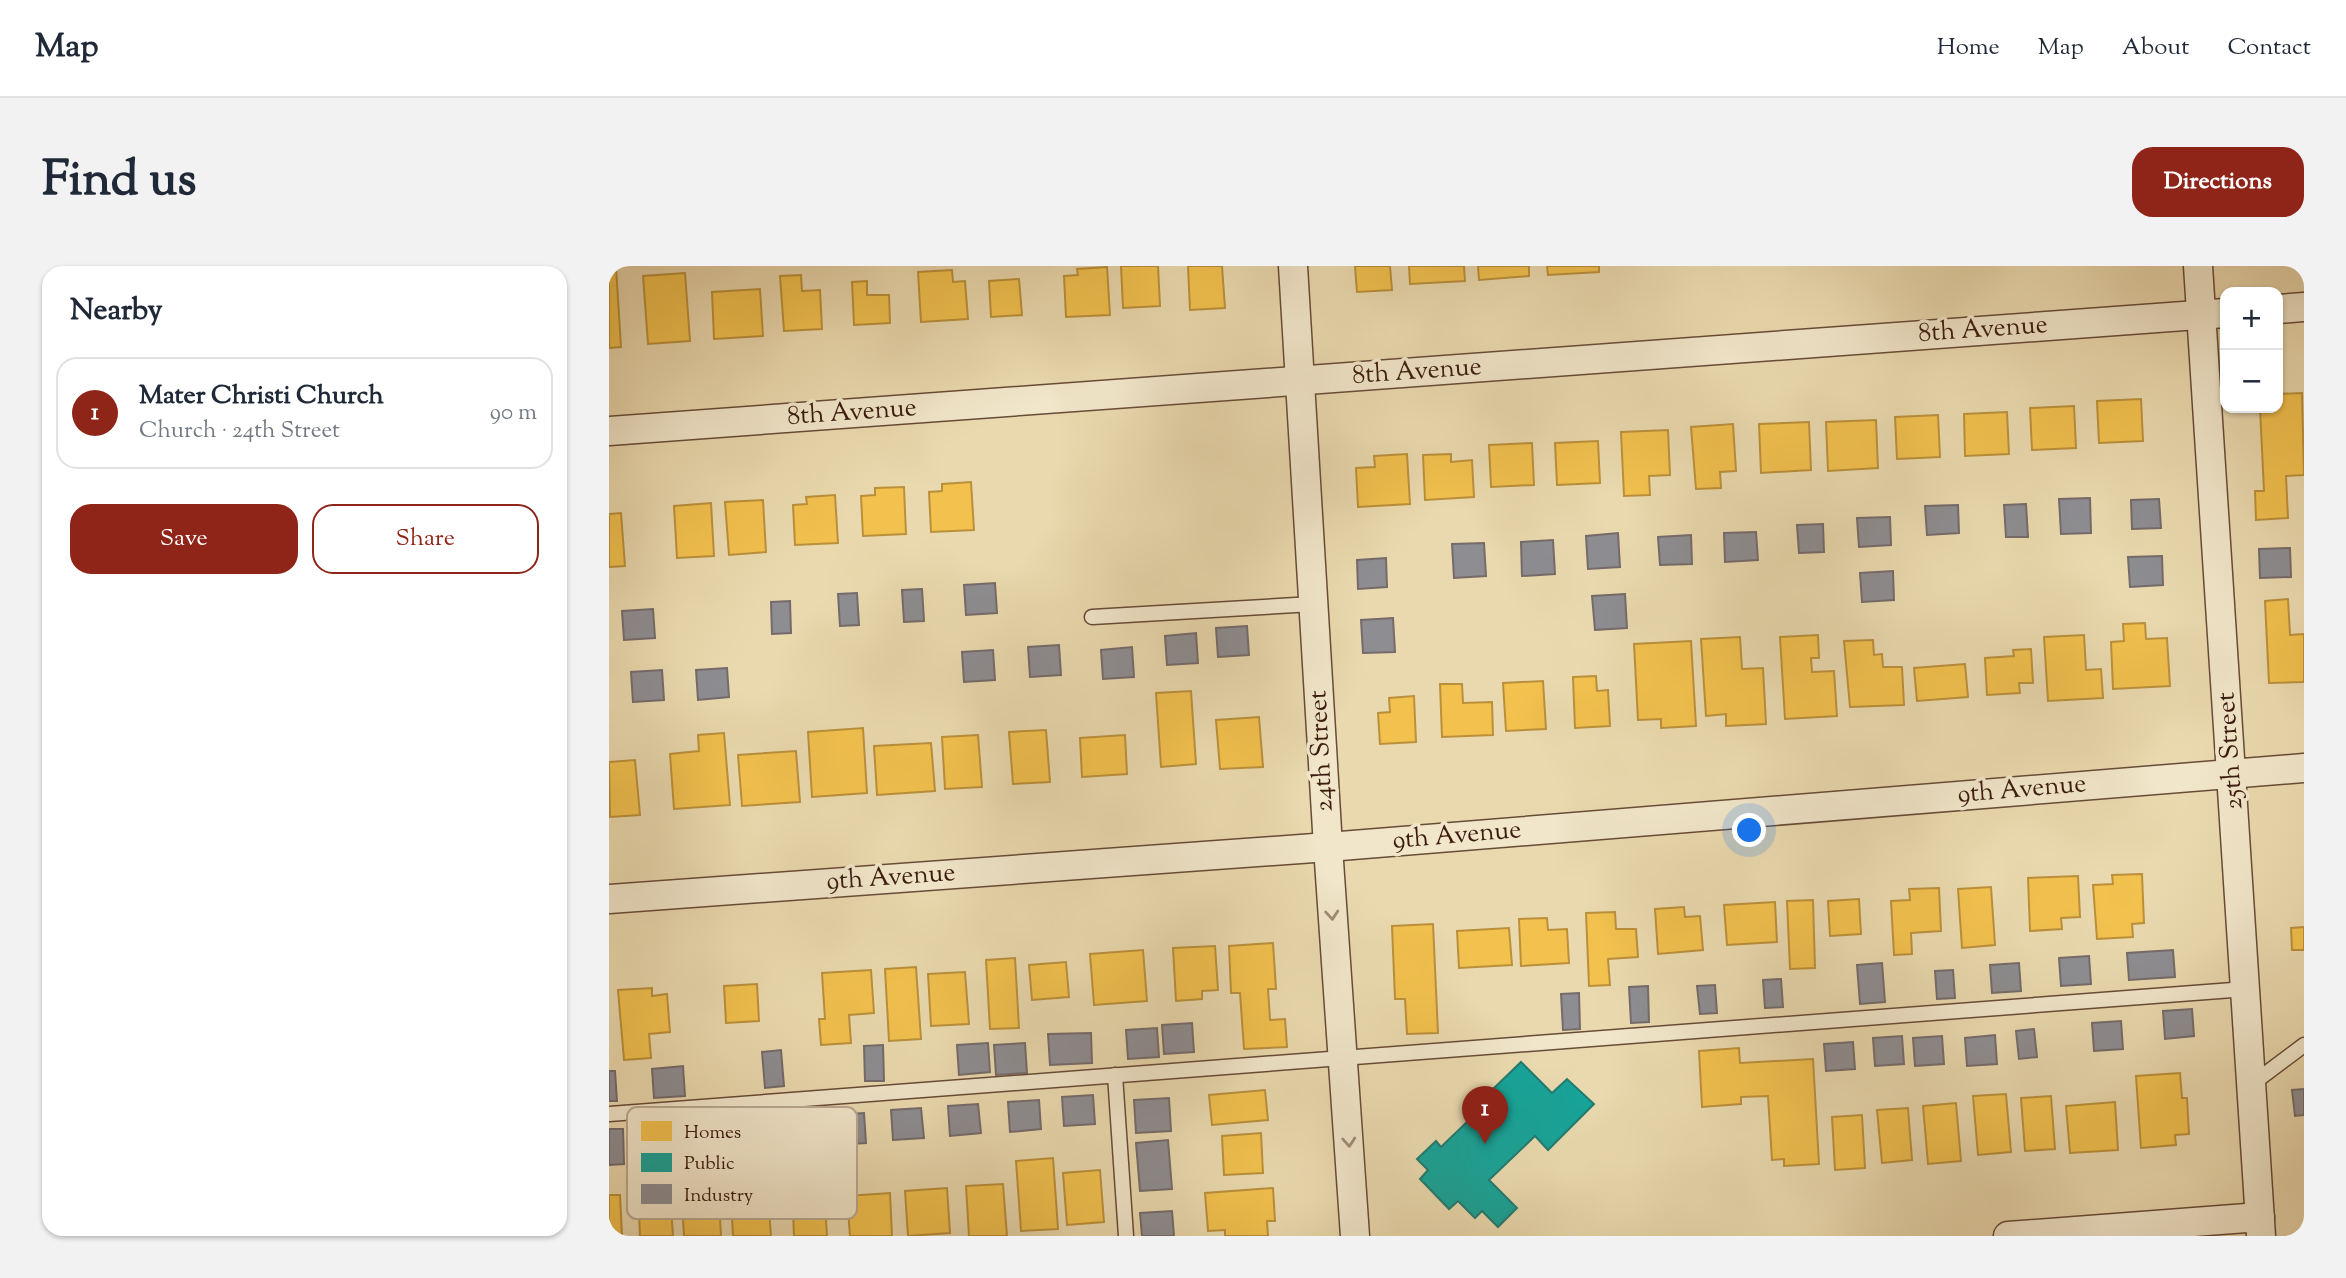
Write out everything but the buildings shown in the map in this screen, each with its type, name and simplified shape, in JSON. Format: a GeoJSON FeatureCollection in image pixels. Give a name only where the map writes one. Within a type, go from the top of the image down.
{"type":"FeatureCollection","features":[{"type":"Feature","properties":{"kind":"street","name":"24th Street"},"geometry":{"type":"LineString","coordinates":[[1293,266],[1328,847],[1355,1236]]}},
{"type":"Feature","properties":{"kind":"street","name":"25th Street"},"geometry":{"type":"LineString","coordinates":[[2198,266],[2213,314],[2233,773],[2260,1226]]}},
{"type":"Feature","properties":{"kind":"street"},"geometry":{"type":"LineString","coordinates":[[2283,309],[2304,307]]}},
{"type":"Feature","properties":{"kind":"street","name":"8th Avenue"},"geometry":{"type":"LineString","coordinates":[[609,431],[2213,314]]}},
{"type":"Feature","properties":{"kind":"street","name":"9th Avenue"},"geometry":{"type":"LineString","coordinates":[[609,899],[1328,847],[2304,768]]}},
{"type":"Feature","properties":{"kind":"street"},"geometry":{"type":"LineString","coordinates":[[2008,1236],[2260,1226]]}},
{"type":"Feature","properties":{"kind":"lane"},"geometry":{"type":"LineString","coordinates":[[1093,617],[1313,604]]}},
{"type":"Feature","properties":{"kind":"lane"},"geometry":{"type":"LineString","coordinates":[[700,1107],[2246,989]]}},
{"type":"Feature","properties":{"kind":"lane"},"geometry":{"type":"LineString","coordinates":[[2252,1084],[2304,1045]]}},
{"type":"Feature","properties":{"kind":"lane"},"geometry":{"type":"LineString","coordinates":[[1115,1075],[1126,1236]]}},
{"type":"Feature","properties":{"kind":"lane"},"geometry":{"type":"LineString","coordinates":[[609,1114],[627,1113]]}},
{"type":"Feature","properties":{"kind":"place","name":"Mater Christi Church"},"geometry":{"type":"Point","coordinates":[1485,1144]}}]}
